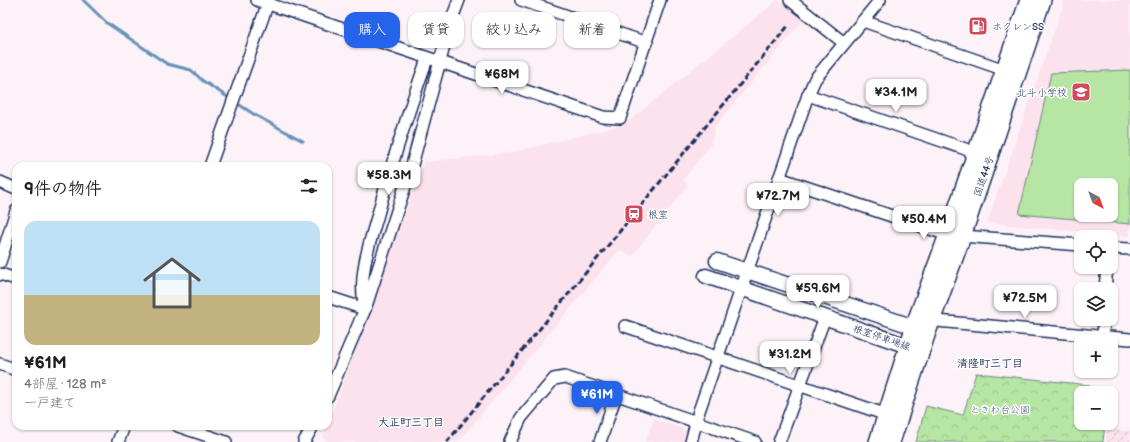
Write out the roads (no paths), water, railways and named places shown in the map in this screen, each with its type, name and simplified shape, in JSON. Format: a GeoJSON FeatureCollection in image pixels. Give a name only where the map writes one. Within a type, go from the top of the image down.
{"type":"FeatureCollection","features":[{"type":"Feature","properties":{"kind":"highway","name":"国道44号"},"geometry":{"type":"LineString","coordinates":[[955,235],[977,153],[1028,0]]}},
{"type":"Feature","properties":{"kind":"highway","name":"国道44号"},"geometry":{"type":"LineString","coordinates":[[891,442],[922,325],[1042,0]]}},
{"type":"Feature","properties":{"kind":"highway","name":"国道44号"},"geometry":{"type":"LineString","coordinates":[[878,442],[887,415],[915,348]]}},
{"type":"Feature","properties":{"kind":"main road","name":"根室停車場線"},"geometry":{"type":"LineString","coordinates":[[717,261],[922,325]]}},
{"type":"Feature","properties":{"kind":"main road","name":"根室停車場線"},"geometry":{"type":"LineString","coordinates":[[706,276],[915,348]]}},
{"type":"Feature","properties":{"kind":"street"},"geometry":{"type":"LineString","coordinates":[[332,383],[365,309],[412,165],[450,24],[459,0]]}},
{"type":"Feature","properties":{"kind":"street"},"geometry":{"type":"LineString","coordinates":[[521,0],[646,43]]}},
{"type":"Feature","properties":{"kind":"street"},"geometry":{"type":"LineString","coordinates":[[211,162],[264,1],[427,59],[560,101],[603,117],[620,118],[660,0]]}},
{"type":"Feature","properties":{"kind":"street"},"geometry":{"type":"LineString","coordinates":[[790,0],[844,44]]}},
{"type":"Feature","properties":{"kind":"street"},"geometry":{"type":"LineString","coordinates":[[691,442],[747,271],[814,80],[880,0]]}},
{"type":"Feature","properties":{"kind":"street"},"geometry":{"type":"LineString","coordinates":[[862,21],[1005,70]]}},
{"type":"Feature","properties":{"kind":"street"},"geometry":{"type":"LineString","coordinates":[[365,309],[362,297],[365,268],[374,230],[395,153],[427,59]]}},
{"type":"Feature","properties":{"kind":"street"},"geometry":{"type":"LineString","coordinates":[[808,95],[977,153]]}},
{"type":"Feature","properties":{"kind":"street"},"geometry":{"type":"LineString","coordinates":[[779,178],[955,235],[1074,244]]}},
{"type":"Feature","properties":{"kind":"street"},"geometry":{"type":"LineString","coordinates":[[0,182],[12,187]]}},
{"type":"Feature","properties":{"kind":"street"},"geometry":{"type":"LineString","coordinates":[[0,262],[12,224]]}},
{"type":"Feature","properties":{"kind":"street"},"geometry":{"type":"LineString","coordinates":[[1118,248],[1130,249]]}},
{"type":"Feature","properties":{"kind":"street"},"geometry":{"type":"LineString","coordinates":[[0,274],[12,278]]}},
{"type":"Feature","properties":{"kind":"street"},"geometry":{"type":"LineString","coordinates":[[332,298],[365,309]]}},
{"type":"Feature","properties":{"kind":"street"},"geometry":{"type":"LineString","coordinates":[[779,442],[825,317]]}},
{"type":"Feature","properties":{"kind":"street"},"geometry":{"type":"LineString","coordinates":[[922,325],[1074,335]]}},
{"type":"Feature","properties":{"kind":"street"},"geometry":{"type":"LineString","coordinates":[[625,326],[887,415]]}},
{"type":"Feature","properties":{"kind":"street"},"geometry":{"type":"LineString","coordinates":[[1118,339],[1130,340]]}},
{"type":"Feature","properties":{"kind":"street"},"geometry":{"type":"LineString","coordinates":[[0,364],[12,368]]}},
{"type":"Feature","properties":{"kind":"street"},"geometry":{"type":"LineString","coordinates":[[510,442],[521,418],[554,379],[565,377],[755,442]]}},
{"type":"Feature","properties":{"kind":"street"},"geometry":{"type":"LineString","coordinates":[[600,442],[616,395]]}},
{"type":"Feature","properties":{"kind":"street"},"geometry":{"type":"LineString","coordinates":[[118,442],[122,430]]}},
{"type":"Feature","properties":{"kind":"street"},"geometry":{"type":"LineString","coordinates":[[190,430],[226,442]]}},
{"type":"Feature","properties":{"kind":"street"},"geometry":{"type":"LineString","coordinates":[[304,442],[311,430]]}},
{"type":"Feature","properties":{"kind":"waterway"},"geometry":{"type":"LineString","coordinates":[[83,0],[107,23],[167,64],[191,70],[203,81],[255,115],[303,141]]}},
{"type":"Feature","properties":{"kind":"railway"},"geometry":{"type":"LineString","coordinates":[[447,442],[788,26]]}},
{"type":"Feature","properties":{"kind":"place","name":"ホクレンSS"},"geometry":{"type":"Point","coordinates":[978,26]}},
{"type":"Feature","properties":{"kind":"place","name":"北斗小学校"},"geometry":{"type":"Point","coordinates":[1081,92]}},
{"type":"Feature","properties":{"kind":"place","name":"根室"},"geometry":{"type":"Point","coordinates":[634,214]}},
{"type":"Feature","properties":{"kind":"district","name":"清隆町三丁目"},"geometry":{"type":"Point","coordinates":[990,363]}},
{"type":"Feature","properties":{"kind":"district","name":"大正町三丁目"},"geometry":{"type":"Point","coordinates":[411,422]}},
{"type":"Feature","properties":{"kind":"park label","name":"ときわ台公園"},"geometry":{"type":"Point","coordinates":[1000,409]}}]}
